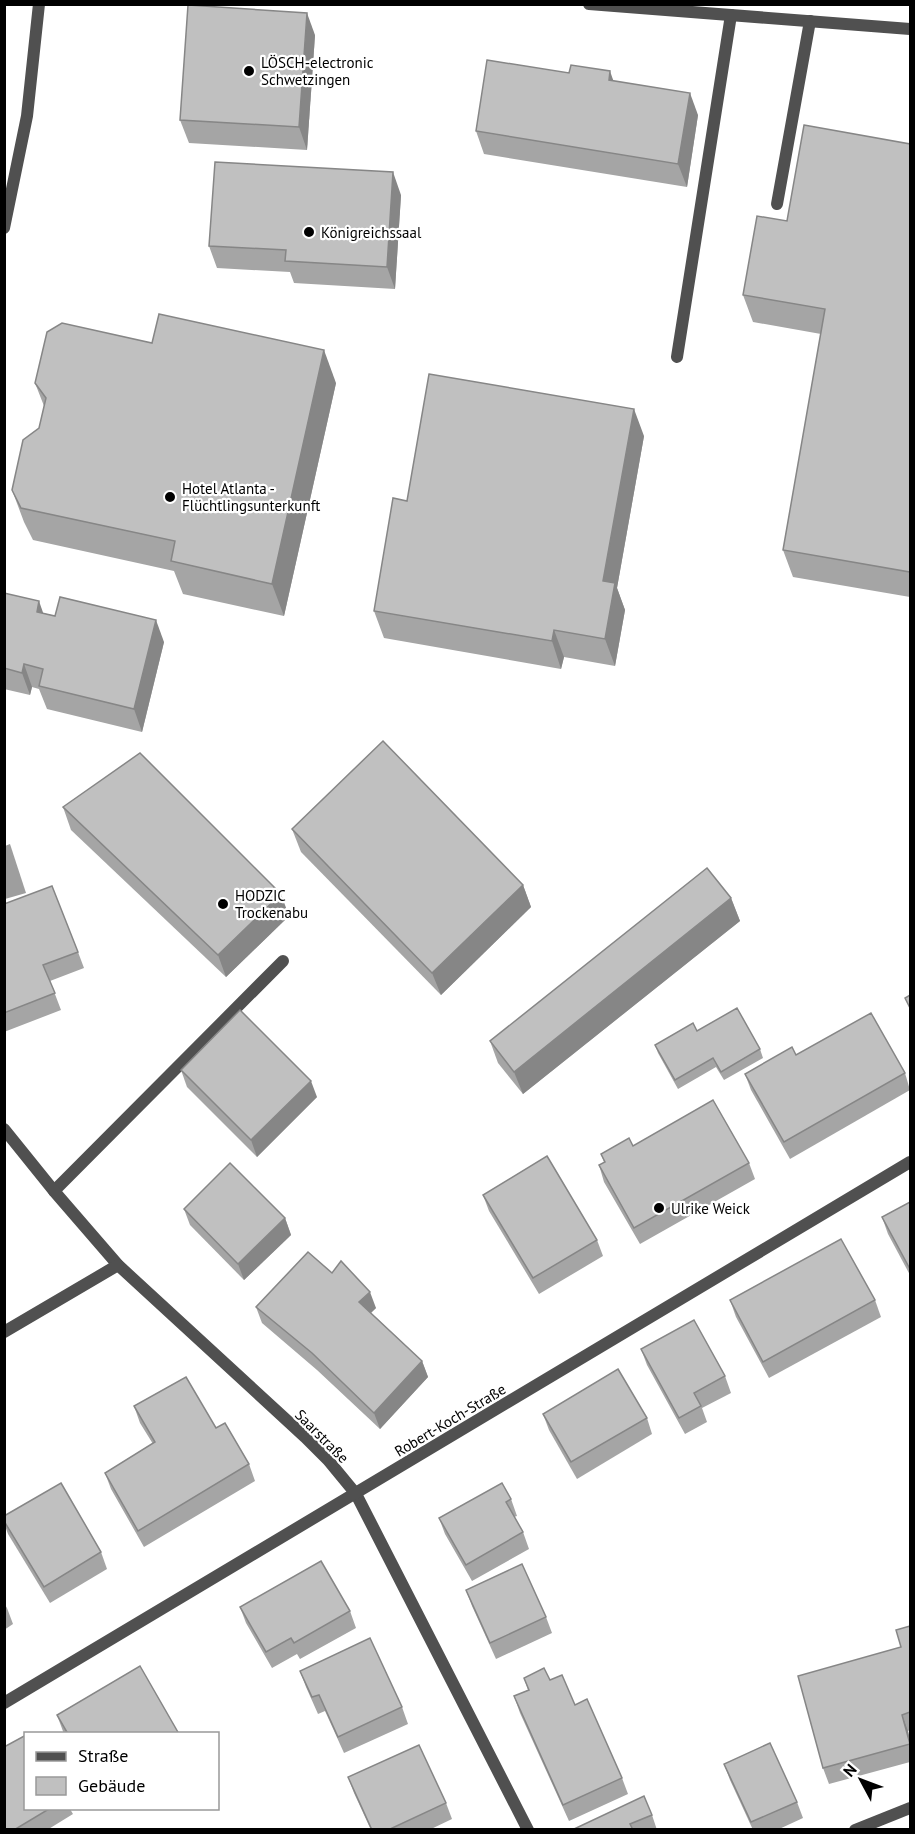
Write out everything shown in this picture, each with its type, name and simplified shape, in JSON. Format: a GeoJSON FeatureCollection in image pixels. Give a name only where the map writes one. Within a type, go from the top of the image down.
{"type":"FeatureCollection","features":[{"type":"Feature","properties":{"kind":"street"},"geometry":{"type":"LineString","coordinates":[[4,228],[27,116],[39,4]]}},
{"type":"Feature","properties":{"kind":"street"},"geometry":{"type":"LineString","coordinates":[[589,4],[910,29]]}},
{"type":"Feature","properties":{"kind":"street"},"geometry":{"type":"LineString","coordinates":[[678,357],[731,15]]}},
{"type":"Feature","properties":{"kind":"street"},"geometry":{"type":"LineString","coordinates":[[777,204],[810,21]]}},
{"type":"Feature","properties":{"kind":"street"},"geometry":{"type":"LineString","coordinates":[[54,1191],[283,961]]}},
{"type":"Feature","properties":{"kind":"street","name":"Saarstraße"},"geometry":{"type":"LineString","coordinates":[[4,1129],[118,1265],[305,1437],[328,1460],[356,1494],[528,1830]]}},
{"type":"Feature","properties":{"kind":"street","name":"Robert-Koch-Straße"},"geometry":{"type":"LineString","coordinates":[[4,1703],[910,1162]]}},
{"type":"Feature","properties":{"kind":"street"},"geometry":{"type":"LineString","coordinates":[[4,1332],[118,1265]]}},
{"type":"Feature","properties":{"kind":"street"},"geometry":{"type":"LineString","coordinates":[[855,1830],[910,1808]]}},
{"type":"Feature","properties":{"kind":"shaded area"},"geometry":{"type":"Polygon","coordinates":[[[10,844],[26,893],[5,899],[5,846],[10,844]]]}},
{"type":"Feature","properties":{"kind":"building"},"geometry":{"type":"Polygon","coordinates":[[[188,5],[307,13],[299,127],[180,120],[188,5]]]}},
{"type":"Feature","properties":{"kind":"building"},"geometry":{"type":"Polygon","coordinates":[[[487,60],[569,73],[571,65],[610,71],[609,80],[690,93],[678,164],[476,131],[487,60]]]}},
{"type":"Feature","properties":{"kind":"building"},"geometry":{"type":"Polygon","coordinates":[[[804,125],[910,144],[910,572],[783,550],[825,309],[743,295],[757,216],[787,221],[804,125]]]}},
{"type":"Feature","properties":{"kind":"building","name":"Königreichssaal"},"geometry":{"type":"Polygon","coordinates":[[[215,162],[393,172],[387,267],[285,261],[286,250],[209,246],[215,162]]]}},
{"type":"Feature","properties":{"kind":"building","name":"Hotel Atlanta - Flüchtlingsunterkunft"},"geometry":{"type":"Polygon","coordinates":[[[159,314],[324,350],[272,584],[171,561],[175,541],[21,508],[12,490],[23,440],[39,428],[46,398],[35,383],[47,332],[62,323],[152,343],[159,314]]]}},
{"type":"Feature","properties":{"kind":"building"},"geometry":{"type":"Polygon","coordinates":[[[429,374],[634,409],[603,581],[615,583],[605,639],[554,630],[552,641],[374,611],[393,498],[407,501],[429,374]]]}},
{"type":"Feature","properties":{"kind":"building"},"geometry":{"type":"Polygon","coordinates":[[[4,593],[39,601],[37,612],[55,616],[60,597],[156,620],[134,709],[39,686],[43,669],[24,664],[22,673],[4,668],[4,593]]]}},
{"type":"Feature","properties":{"kind":"building"},"geometry":{"type":"Polygon","coordinates":[[[383,741],[523,885],[432,973],[292,829],[383,741]]]}},
{"type":"Feature","properties":{"kind":"building"},"geometry":{"type":"Polygon","coordinates":[[[140,753],[281,894],[218,955],[63,807],[140,753]]]}},
{"type":"Feature","properties":{"kind":"building"},"geometry":{"type":"Polygon","coordinates":[[[707,868],[731,898],[514,1072],[490,1041],[707,868]]]}},
{"type":"Feature","properties":{"kind":"building"},"geometry":{"type":"Polygon","coordinates":[[[52,886],[78,952],[43,965],[55,993],[4,1013],[4,904],[52,886]]]}},
{"type":"Feature","properties":{"kind":"building"},"geometry":{"type":"Polygon","coordinates":[[[910,995],[910,1008],[905,998],[910,995]]]}},
{"type":"Feature","properties":{"kind":"building"},"geometry":{"type":"Polygon","coordinates":[[[737,1008],[760,1049],[721,1072],[713,1058],[675,1080],[655,1045],[693,1023],[697,1031],[737,1008]]]}},
{"type":"Feature","properties":{"kind":"building"},"geometry":{"type":"Polygon","coordinates":[[[240,1010],[311,1081],[251,1140],[181,1070],[240,1010]]]}},
{"type":"Feature","properties":{"kind":"building"},"geometry":{"type":"Polygon","coordinates":[[[871,1013],[905,1073],[784,1142],[745,1074],[792,1047],[796,1055],[871,1013]]]}},
{"type":"Feature","properties":{"kind":"building"},"geometry":{"type":"Polygon","coordinates":[[[713,1100],[749,1163],[634,1228],[599,1165],[605,1162],[601,1154],[629,1138],[633,1146],[713,1100]]]}},
{"type":"Feature","properties":{"kind":"building"},"geometry":{"type":"Polygon","coordinates":[[[547,1156],[597,1240],[533,1278],[483,1195],[547,1156]]]}},
{"type":"Feature","properties":{"kind":"building"},"geometry":{"type":"Polygon","coordinates":[[[230,1163],[285,1218],[238,1264],[184,1209],[230,1163]]]}},
{"type":"Feature","properties":{"kind":"building"},"geometry":{"type":"Polygon","coordinates":[[[910,1202],[910,1269],[882,1217],[910,1202]]]}},
{"type":"Feature","properties":{"kind":"building"},"geometry":{"type":"Polygon","coordinates":[[[841,1239],[875,1300],[763,1362],[730,1300],[841,1239]]]}},
{"type":"Feature","properties":{"kind":"building"},"geometry":{"type":"Polygon","coordinates":[[[308,1252],[332,1273],[341,1261],[370,1292],[359,1302],[422,1361],[374,1413],[312,1353],[256,1307],[308,1252]]]}},
{"type":"Feature","properties":{"kind":"building"},"geometry":{"type":"Polygon","coordinates":[[[694,1320],[725,1376],[694,1393],[701,1406],[679,1418],[641,1349],[694,1320]]]}},
{"type":"Feature","properties":{"kind":"building"},"geometry":{"type":"Polygon","coordinates":[[[618,1369],[647,1418],[571,1462],[543,1414],[618,1369]]]}},
{"type":"Feature","properties":{"kind":"building"},"geometry":{"type":"Polygon","coordinates":[[[186,1377],[216,1428],[225,1423],[249,1464],[138,1531],[105,1473],[155,1442],[134,1406],[186,1377]]]}},
{"type":"Feature","properties":{"kind":"building"},"geometry":{"type":"Polygon","coordinates":[[[61,1483],[101,1552],[44,1587],[4,1521],[4,1516],[61,1483]]]}},
{"type":"Feature","properties":{"kind":"building"},"geometry":{"type":"Polygon","coordinates":[[[502,1483],[511,1499],[506,1502],[523,1532],[466,1565],[439,1518],[502,1483]]]}},
{"type":"Feature","properties":{"kind":"building"},"geometry":{"type":"Polygon","coordinates":[[[321,1561],[350,1611],[294,1643],[291,1638],[266,1652],[240,1607],[321,1561]]]}},
{"type":"Feature","properties":{"kind":"building"},"geometry":{"type":"Polygon","coordinates":[[[522,1564],[546,1617],[490,1643],[466,1590],[522,1564]]]}},
{"type":"Feature","properties":{"kind":"building"},"geometry":{"type":"Polygon","coordinates":[[[910,1626],[910,1712],[902,1715],[910,1744],[823,1768],[798,1676],[901,1647],[896,1630],[910,1626]]]}},
{"type":"Feature","properties":{"kind":"building"},"geometry":{"type":"Polygon","coordinates":[[[370,1638],[402,1707],[338,1737],[319,1695],[312,1697],[300,1671],[370,1638]]]}},
{"type":"Feature","properties":{"kind":"building"},"geometry":{"type":"Polygon","coordinates":[[[140,1666],[178,1732],[67,1732],[57,1715],[140,1666]]]}},
{"type":"Feature","properties":{"kind":"building"},"geometry":{"type":"Polygon","coordinates":[[[544,1668],[550,1680],[562,1675],[575,1705],[587,1699],[622,1778],[563,1805],[514,1696],[529,1690],[524,1678],[544,1668]]]}},
{"type":"Feature","properties":{"kind":"building"},"geometry":{"type":"Polygon","coordinates":[[[24,1736],[24,1810],[47,1810],[14,1830],[4,1830],[4,1747],[24,1736]]]}},
{"type":"Feature","properties":{"kind":"building"},"geometry":{"type":"Polygon","coordinates":[[[770,1743],[797,1802],[751,1822],[724,1764],[770,1743]]]}},
{"type":"Feature","properties":{"kind":"building"},"geometry":{"type":"Polygon","coordinates":[[[419,1745],[446,1803],[388,1830],[372,1830],[348,1777],[419,1745]]]}},
{"type":"Feature","properties":{"kind":"building"},"geometry":{"type":"Polygon","coordinates":[[[644,1796],[652,1815],[630,1824],[633,1830],[574,1829],[644,1796]]]}},
{"type":"Feature","properties":{"kind":"place","name":"LÖSCH-electronic Schwetzingen"},"geometry":{"type":"Point","coordinates":[249,71]}},
{"type":"Feature","properties":{"kind":"place","name":"Königreichssaal"},"geometry":{"type":"Point","coordinates":[309,232]}},
{"type":"Feature","properties":{"kind":"place","name":"Hotel Atlanta - Flüchtlingsunterkunft"},"geometry":{"type":"Point","coordinates":[170,497]}},
{"type":"Feature","properties":{"kind":"place","name":"HODZIC Trockenabu"},"geometry":{"type":"Point","coordinates":[223,904]}},
{"type":"Feature","properties":{"kind":"place","name":"Ulrike Weick"},"geometry":{"type":"Point","coordinates":[659,1208]}}]}
